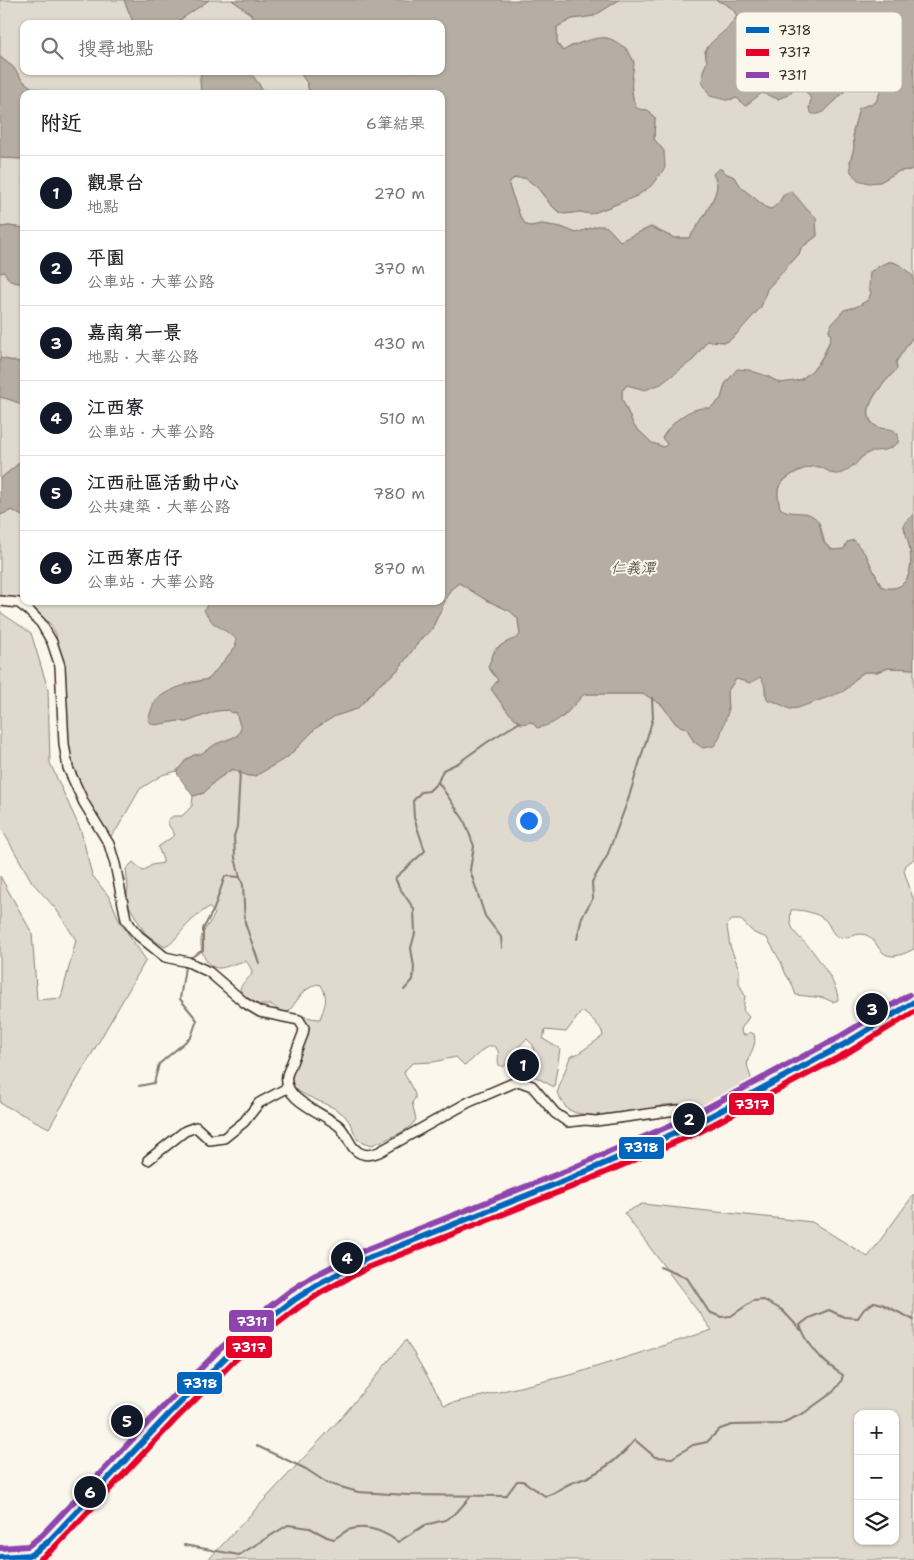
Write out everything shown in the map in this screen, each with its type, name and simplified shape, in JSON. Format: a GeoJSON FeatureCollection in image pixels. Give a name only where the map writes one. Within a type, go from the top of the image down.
{"type":"FeatureCollection","features":[{"type":"Feature","properties":{"kind":"main road"},"geometry":{"type":"LineString","coordinates":[[0,1557],[31,1555],[48,1542],[217,1364],[271,1316],[315,1286],[340,1271],[366,1259],[571,1178],[696,1124],[843,1045],[914,1002]]}},
{"type":"Feature","properties":{"kind":"street"},"geometry":{"type":"LineString","coordinates":[[0,601],[20,604]]}},
{"type":"Feature","properties":{"kind":"street"},"geometry":{"type":"LineString","coordinates":[[22,605],[41,623],[52,642],[60,666],[64,744],[68,768],[84,802],[109,844],[126,919],[139,936],[165,957],[188,962],[209,972],[245,1004],[260,1012],[300,1020],[304,1028],[303,1034],[286,1075],[287,1088],[293,1097],[340,1127],[355,1149],[363,1154],[370,1155],[378,1152],[469,1102],[518,1081],[532,1086],[555,1113],[568,1122],[596,1121],[677,1110],[688,1113],[696,1124]]}},
{"type":"Feature","properties":{"kind":"street"},"geometry":{"type":"LineString","coordinates":[[148,1160],[185,1130],[196,1127],[210,1140],[224,1138],[244,1122],[259,1103],[287,1088]]}},
{"type":"Feature","properties":{"kind":"shaded area"},"geometry":{"type":"Polygon","coordinates":[[[0,0],[124,0],[132,20],[20,20],[20,75],[201,75],[201,90],[41,90],[31,87],[23,81],[13,67],[0,57],[0,0]]]}},
{"type":"Feature","properties":{"kind":"shaded area"},"geometry":{"type":"Polygon","coordinates":[[[209,0],[232,0],[252,15],[251,20],[180,20],[209,0]]]}},
{"type":"Feature","properties":{"kind":"shaded area"},"geometry":{"type":"Polygon","coordinates":[[[619,0],[716,0],[725,4],[735,13],[736,18],[732,25],[705,51],[707,62],[703,71],[726,100],[763,93],[788,95],[791,92],[806,92],[811,99],[809,109],[818,114],[825,110],[844,92],[880,92],[876,102],[859,109],[853,131],[854,148],[850,162],[880,182],[899,171],[914,168],[914,278],[903,267],[892,262],[870,272],[871,293],[868,300],[856,307],[844,310],[829,330],[831,337],[824,354],[814,369],[807,375],[800,380],[791,382],[781,383],[767,376],[725,384],[721,399],[664,447],[652,443],[634,426],[622,399],[622,391],[627,385],[645,389],[693,360],[707,341],[727,342],[761,307],[767,289],[799,254],[801,248],[817,236],[815,217],[806,210],[795,195],[783,195],[778,205],[771,209],[767,208],[743,189],[734,177],[721,169],[713,174],[717,185],[714,197],[689,238],[674,238],[651,227],[620,241],[607,227],[597,226],[576,233],[561,227],[542,224],[526,225],[520,216],[509,186],[510,181],[518,178],[532,182],[549,203],[561,213],[590,213],[615,205],[638,194],[649,179],[664,151],[654,139],[655,118],[634,105],[631,83],[634,62],[626,48],[607,38],[571,46],[563,51],[557,43],[557,27],[572,19],[594,16],[619,0]]]}},
{"type":"Feature","properties":{"kind":"shaded area"},"geometry":{"type":"Polygon","coordinates":[[[252,75],[302,75],[309,90],[262,90],[252,75]]]}},
{"type":"Feature","properties":{"kind":"shaded area"},"geometry":{"type":"Polygon","coordinates":[[[0,158],[20,159],[20,227],[0,227],[0,158]]]}},
{"type":"Feature","properties":{"kind":"shaded area"},"geometry":{"type":"Polygon","coordinates":[[[4,272],[20,283],[20,362],[0,358],[0,273],[4,272]]]}},
{"type":"Feature","properties":{"kind":"shaded area"},"geometry":{"type":"Polygon","coordinates":[[[914,335],[914,515],[904,524],[911,564],[905,582],[898,587],[888,588],[881,586],[866,555],[844,549],[833,550],[825,544],[820,524],[808,514],[784,512],[780,508],[778,493],[781,484],[785,480],[802,469],[820,467],[834,474],[855,465],[862,457],[873,450],[888,449],[892,430],[877,427],[871,421],[870,405],[879,389],[897,369],[896,362],[914,335]]]}},
{"type":"Feature","properties":{"kind":"shaded area"},"geometry":{"type":"Polygon","coordinates":[[[0,397],[20,405],[20,462],[0,479],[0,397]]]}},
{"type":"Feature","properties":{"kind":"shaded area"},"geometry":{"type":"Polygon","coordinates":[[[12,510],[20,515],[20,598],[0,597],[0,515],[12,510]]]}},
{"type":"Feature","properties":{"kind":"shaded area"},"geometry":{"type":"Polygon","coordinates":[[[459,583],[486,600],[510,611],[518,619],[520,635],[518,638],[495,649],[488,667],[498,680],[491,689],[507,711],[532,722],[563,717],[584,694],[644,694],[662,705],[676,724],[687,729],[694,742],[728,712],[727,692],[736,679],[760,677],[765,683],[765,694],[772,700],[790,709],[848,688],[858,676],[865,672],[877,672],[888,668],[914,669],[914,859],[906,865],[904,871],[914,901],[914,949],[901,955],[892,956],[881,950],[869,936],[862,934],[845,937],[836,936],[821,917],[808,912],[791,910],[790,917],[794,932],[815,954],[835,987],[838,1000],[833,1002],[824,998],[796,995],[781,962],[767,938],[754,933],[741,920],[732,920],[728,923],[730,946],[739,969],[739,983],[745,996],[743,1010],[749,1017],[741,1029],[742,1034],[746,1035],[750,1032],[754,1034],[755,1038],[747,1063],[751,1084],[700,1115],[689,1107],[679,1104],[664,1105],[625,1115],[600,1117],[576,1113],[567,1109],[557,1093],[570,1057],[603,1036],[598,1025],[582,1011],[566,1032],[545,1030],[543,1039],[560,1049],[554,1087],[532,1075],[534,1047],[527,1039],[519,1046],[511,1060],[503,1067],[499,1065],[498,1051],[493,1046],[485,1048],[464,1065],[456,1057],[433,1062],[413,1063],[404,1073],[415,1094],[415,1099],[412,1102],[416,1120],[402,1132],[372,1145],[358,1140],[345,1116],[339,1111],[299,1092],[289,1082],[307,1031],[297,1015],[320,1019],[326,998],[321,985],[316,984],[303,992],[287,1014],[283,1014],[272,1005],[256,1005],[246,1002],[240,989],[252,974],[252,971],[246,961],[225,967],[214,967],[206,961],[202,951],[202,935],[215,914],[209,907],[193,919],[174,941],[165,947],[145,933],[126,900],[128,887],[126,869],[133,862],[143,871],[152,865],[163,863],[158,847],[175,835],[168,824],[168,820],[173,816],[182,816],[192,806],[193,796],[204,793],[215,781],[233,769],[247,776],[255,776],[289,756],[316,728],[335,716],[357,709],[379,685],[397,671],[421,639],[431,631],[443,605],[445,605],[450,590],[459,583]]]}},
{"type":"Feature","properties":{"kind":"shaded area"},"geometry":{"type":"Polygon","coordinates":[[[31,605],[208,605],[236,639],[236,646],[209,679],[187,683],[154,725],[178,721],[186,722],[216,711],[229,710],[232,713],[236,712],[241,729],[237,736],[216,744],[201,754],[194,755],[187,759],[177,771],[162,775],[140,789],[111,836],[106,835],[80,786],[72,766],[69,755],[56,634],[51,625],[31,605]]]}},
{"type":"Feature","properties":{"kind":"shaded area"},"geometry":{"type":"Polygon","coordinates":[[[0,612],[31,633],[48,689],[50,763],[81,831],[92,875],[110,898],[120,922],[146,960],[49,1128],[0,1103],[0,876],[32,933],[37,1000],[61,998],[76,940],[56,909],[32,882],[0,829],[0,612]]]}},
{"type":"Feature","properties":{"kind":"shaded area"},"geometry":{"type":"Polygon","coordinates":[[[914,1194],[914,1560],[208,1560],[341,1418],[406,1340],[444,1405],[574,1374],[712,1330],[624,1213],[642,1204],[812,1222],[868,1257],[914,1194]]]}},
{"type":"Feature","properties":{"kind":"water"},"geometry":{"type":"Polygon","coordinates":[[[124,0],[209,0],[180,20],[132,20],[124,0]]]}},
{"type":"Feature","properties":{"kind":"water","name":"仁義潭"},"geometry":{"type":"Polygon","coordinates":[[[232,0],[619,0],[594,16],[572,19],[557,27],[557,43],[563,51],[597,38],[607,38],[619,43],[629,53],[634,62],[632,77],[633,99],[638,109],[648,110],[655,118],[654,139],[664,151],[665,168],[651,186],[637,196],[591,214],[580,212],[564,214],[559,212],[538,188],[525,178],[514,178],[510,181],[509,186],[520,216],[526,225],[542,224],[561,227],[576,233],[597,226],[604,226],[620,241],[651,227],[674,238],[689,238],[714,198],[717,185],[713,174],[718,169],[734,177],[743,189],[767,208],[771,209],[774,207],[790,191],[816,217],[817,236],[801,248],[799,254],[767,289],[761,307],[736,335],[727,342],[707,341],[693,360],[661,384],[645,390],[627,385],[622,391],[622,399],[634,426],[652,443],[664,447],[667,444],[662,438],[676,421],[688,412],[710,408],[721,399],[725,384],[737,369],[749,370],[780,383],[801,380],[818,365],[826,351],[831,337],[829,330],[832,323],[844,310],[856,307],[868,300],[871,293],[869,288],[870,272],[892,262],[900,265],[909,273],[914,278],[914,335],[896,362],[897,369],[885,381],[874,397],[868,414],[870,421],[877,427],[896,432],[899,437],[898,443],[891,448],[866,454],[842,473],[831,473],[820,467],[802,469],[789,476],[780,484],[778,494],[780,508],[788,512],[806,513],[817,519],[824,542],[833,550],[844,549],[847,542],[854,540],[866,555],[881,586],[888,588],[900,586],[908,577],[911,558],[904,524],[914,515],[914,669],[888,668],[877,672],[865,672],[858,676],[842,692],[798,708],[790,709],[773,701],[768,701],[764,683],[760,677],[750,683],[736,679],[727,692],[728,712],[719,739],[714,746],[703,748],[694,742],[687,729],[676,724],[662,705],[644,694],[584,694],[558,720],[537,728],[532,722],[521,724],[507,711],[491,689],[498,680],[488,667],[498,648],[520,635],[518,619],[510,611],[486,600],[459,583],[450,590],[445,601],[445,90],[309,90],[302,75],[445,75],[445,20],[251,20],[252,15],[232,0]]]}},
{"type":"Feature","properties":{"kind":"water"},"geometry":{"type":"Polygon","coordinates":[[[716,0],[914,0],[914,168],[899,171],[880,182],[869,183],[858,180],[851,172],[850,162],[854,148],[853,131],[859,108],[876,102],[880,92],[902,92],[902,12],[736,12],[736,14],[726,4],[716,0]]]}},
{"type":"Feature","properties":{"kind":"water"},"geometry":{"type":"Polygon","coordinates":[[[736,18],[736,92],[791,92],[788,95],[778,99],[762,93],[745,106],[737,98],[726,100],[710,96],[702,82],[703,71],[707,62],[705,51],[736,18]]]}},
{"type":"Feature","properties":{"kind":"water"},"geometry":{"type":"Polygon","coordinates":[[[0,57],[13,67],[23,81],[31,87],[42,90],[20,90],[20,159],[0,158],[0,57]]]}},
{"type":"Feature","properties":{"kind":"water"},"geometry":{"type":"Polygon","coordinates":[[[201,75],[252,75],[262,90],[201,90],[201,75]]]}},
{"type":"Feature","properties":{"kind":"water"},"geometry":{"type":"Polygon","coordinates":[[[806,92],[844,92],[824,112],[818,114],[812,114],[809,109],[811,99],[806,92]]]}},
{"type":"Feature","properties":{"kind":"water"},"geometry":{"type":"Polygon","coordinates":[[[0,227],[20,227],[20,284],[10,281],[4,272],[0,273],[0,227]]]}},
{"type":"Feature","properties":{"kind":"water"},"geometry":{"type":"Polygon","coordinates":[[[0,358],[20,362],[20,405],[0,397],[0,358]]]}},
{"type":"Feature","properties":{"kind":"water"},"geometry":{"type":"Polygon","coordinates":[[[20,462],[20,515],[12,510],[0,515],[0,479],[20,462]]]}},
{"type":"Feature","properties":{"kind":"water","name":"仁義潭"},"geometry":{"type":"Polygon","coordinates":[[[207,605],[443,605],[431,631],[421,639],[397,671],[379,685],[357,709],[335,716],[316,728],[289,756],[259,774],[249,776],[232,769],[215,781],[204,793],[193,796],[177,771],[187,759],[201,754],[216,744],[237,736],[241,729],[236,712],[232,713],[229,710],[216,711],[186,722],[178,721],[154,725],[148,721],[152,707],[159,697],[180,687],[209,679],[236,646],[236,639],[213,623],[204,611],[207,605]]]}},
{"type":"Feature","properties":{"kind":"waterway"},"geometry":{"type":"LineString","coordinates":[[577,939],[582,917],[593,898],[592,882],[607,856],[628,800],[653,718],[652,698]]}},
{"type":"Feature","properties":{"kind":"waterway"},"geometry":{"type":"LineString","coordinates":[[502,948],[501,937],[485,916],[470,870],[474,846],[464,820],[438,782],[443,770],[458,763],[520,722]]}},
{"type":"Feature","properties":{"kind":"waterway"},"geometry":{"type":"LineString","coordinates":[[190,958],[203,950],[203,929],[214,909],[225,876],[240,877],[235,858],[234,836],[237,827],[240,772]]}},
{"type":"Feature","properties":{"kind":"waterway"},"geometry":{"type":"LineString","coordinates":[[404,990],[413,980],[414,967],[411,948],[415,933],[414,909],[395,878],[425,851],[414,818],[413,801],[421,792],[429,791],[438,782]]}},
{"type":"Feature","properties":{"kind":"waterway"},"geometry":{"type":"LineString","coordinates":[[240,877],[243,885],[245,923],[259,963]]}},
{"type":"Feature","properties":{"kind":"waterway"},"geometry":{"type":"LineString","coordinates":[[139,1086],[154,1083],[159,1064],[191,1037],[197,1020],[180,999],[185,967]]}},
{"type":"Feature","properties":{"kind":"waterway"},"geometry":{"type":"LineString","coordinates":[[660,1267],[687,1278],[709,1312],[721,1317],[731,1316],[753,1301],[764,1300],[782,1310],[801,1330]]}},
{"type":"Feature","properties":{"kind":"waterway"},"geometry":{"type":"LineString","coordinates":[[257,1446],[306,1469],[327,1483],[358,1492],[408,1495],[506,1496],[517,1481],[523,1481],[545,1496],[602,1470],[635,1440],[655,1457],[672,1458],[693,1445],[707,1442],[720,1429],[732,1425],[780,1424],[804,1413],[833,1392],[841,1382],[843,1375],[823,1360],[807,1340],[800,1325],[809,1318],[829,1310],[844,1317],[858,1318],[864,1309],[875,1302],[914,1320]]}},
{"type":"Feature","properties":{"kind":"waterway"},"geometry":{"type":"LineString","coordinates":[[184,1545],[239,1555],[288,1525],[310,1528],[334,1539],[348,1530],[368,1528],[381,1532],[398,1542],[425,1525],[445,1520],[457,1512],[471,1496]]}},
{"type":"Feature","properties":{"kind":"transit line","name":"7311"},"geometry":{"type":"LineString","coordinates":[[0,1548],[28,1546],[42,1535],[221,1348],[255,1318],[312,1277],[363,1251],[568,1170],[692,1116],[839,1037],[909,995]]}},
{"type":"Feature","properties":{"kind":"transit line","name":"7318"},"geometry":{"type":"LineString","coordinates":[[0,1557],[31,1555],[48,1542],[169,1414],[228,1355],[261,1325],[317,1285],[366,1259],[571,1178],[696,1124],[843,1045],[914,1002]]}},
{"type":"Feature","properties":{"kind":"transit line","name":"7317"},"geometry":{"type":"LineString","coordinates":[[39,1560],[54,1548],[175,1420],[234,1361],[266,1332],[322,1292],[369,1267],[574,1186],[699,1132],[847,1053],[914,1012]]}},
{"type":"Feature","properties":{"kind":"place","name":"嘉南第一景"},"geometry":{"type":"Point","coordinates":[872,1009]}},
{"type":"Feature","properties":{"kind":"place","name":"觀景台"},"geometry":{"type":"Point","coordinates":[523,1065]}},
{"type":"Feature","properties":{"kind":"place","name":"平園"},"geometry":{"type":"Point","coordinates":[689,1119]}},
{"type":"Feature","properties":{"kind":"place","name":"江西寮"},"geometry":{"type":"Point","coordinates":[347,1258]}},
{"type":"Feature","properties":{"kind":"place","name":"江西社區活動中心"},"geometry":{"type":"Point","coordinates":[127,1421]}},
{"type":"Feature","properties":{"kind":"place","name":"江西寮店仔"},"geometry":{"type":"Point","coordinates":[90,1492]}}]}
